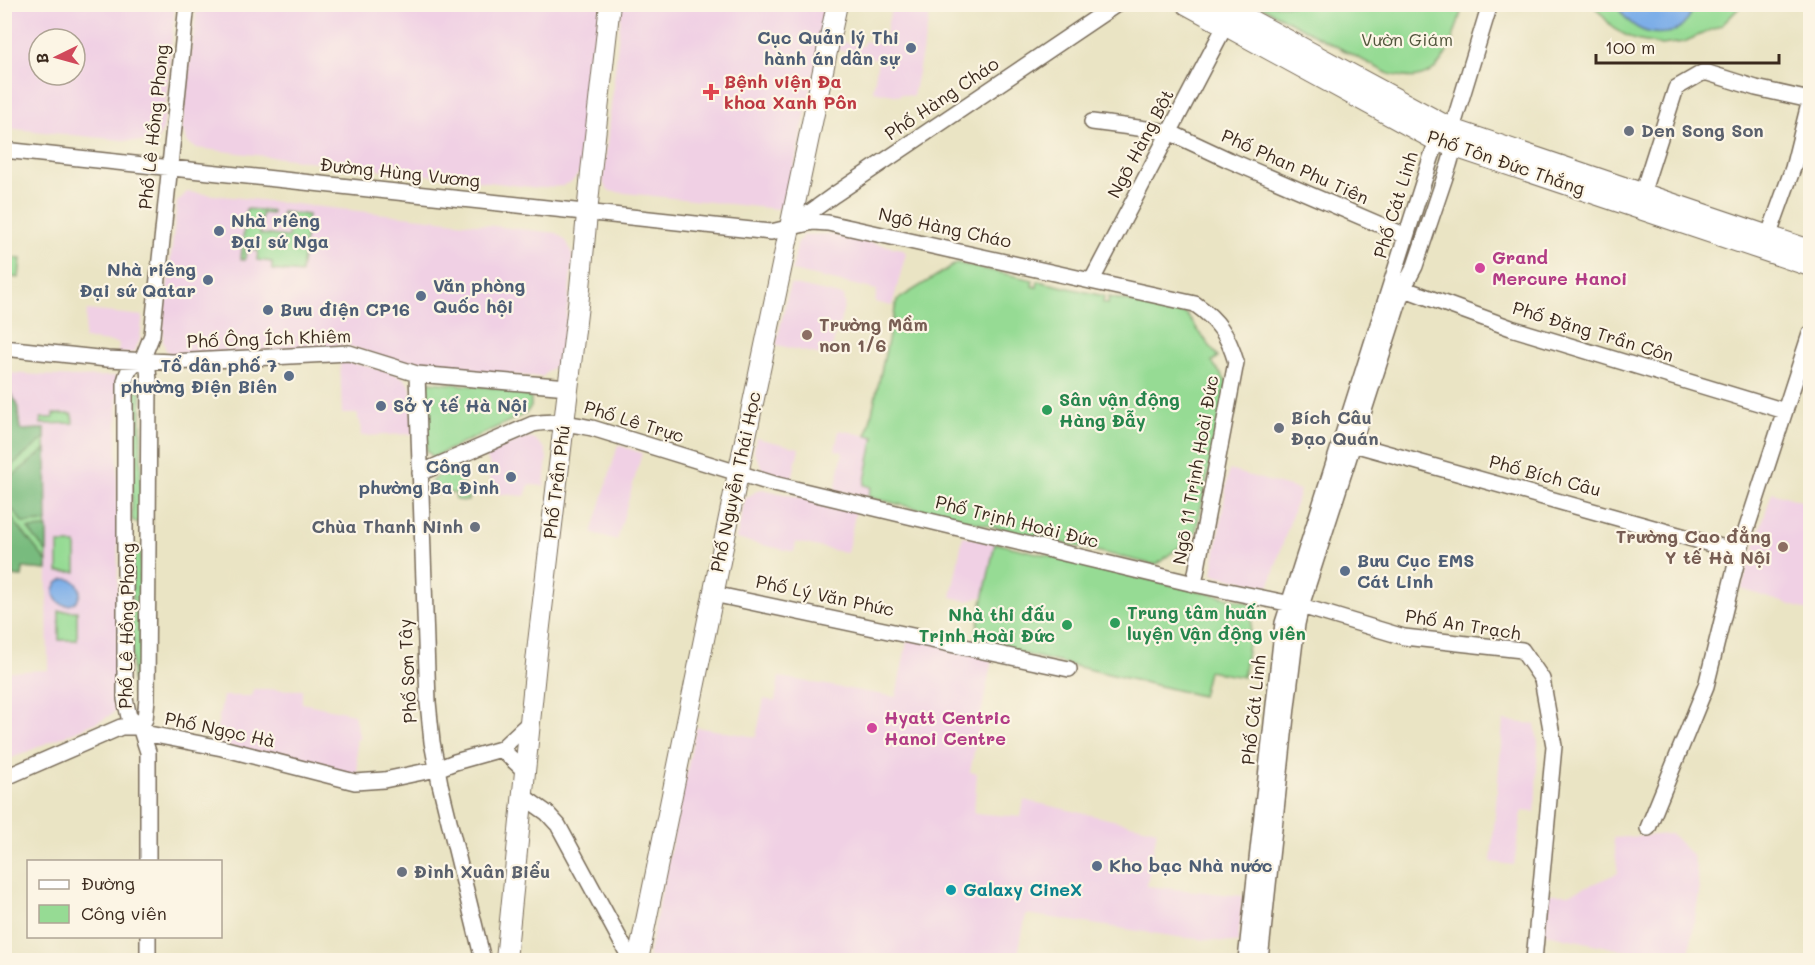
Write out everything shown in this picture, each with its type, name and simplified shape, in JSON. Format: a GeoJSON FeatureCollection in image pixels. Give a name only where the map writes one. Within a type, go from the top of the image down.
{"type":"FeatureCollection","features":[{"type":"Feature","properties":{"kind":"main road","name":"Phố Trần Phú"},"geometry":{"type":"LineString","coordinates":[[506,960],[530,722],[610,4]]}},
{"type":"Feature","properties":{"kind":"main road","name":"Phố Nguyễn Thái Học"},"geometry":{"type":"LineString","coordinates":[[638,960],[837,4]]}},
{"type":"Feature","properties":{"kind":"main road","name":"Phố Tôn Đức Thắng"},"geometry":{"type":"LineString","coordinates":[[1186,4],[1447,139],[1686,217],[1810,266]]}},
{"type":"Feature","properties":{"kind":"main road","name":"Phố Tôn Đức Thắng"},"geometry":{"type":"LineString","coordinates":[[1221,4],[1447,139],[1642,194],[1686,217],[1810,250]]}},
{"type":"Feature","properties":{"kind":"street","name":"Phố Lê Hồng Phong"},"geometry":{"type":"LineString","coordinates":[[142,360],[148,369],[149,381],[147,708],[145,719],[140,727],[129,717],[125,699],[125,381],[127,372],[134,363],[142,360],[152,335],[187,4]]}},
{"type":"Feature","properties":{"kind":"street","name":"Phố Hàng Cháo"},"geometry":{"type":"LineString","coordinates":[[790,227],[1118,4]]}},
{"type":"Feature","properties":{"kind":"street"},"geometry":{"type":"LineString","coordinates":[[1447,139],[1490,4]]}},
{"type":"Feature","properties":{"kind":"street","name":"Ngõ Hàng Bột"},"geometry":{"type":"LineString","coordinates":[[1092,280],[1225,26]]}},
{"type":"Feature","properties":{"kind":"street"},"geometry":{"type":"LineString","coordinates":[[1642,194],[1676,88],[1702,73],[1810,100],[1793,168],[1768,237]]}},
{"type":"Feature","properties":{"kind":"street","name":"Phố Phan Phu Tiên"},"geometry":{"type":"LineString","coordinates":[[1092,122],[1169,132],[1239,165],[1407,236]]}},
{"type":"Feature","properties":{"kind":"street","name":"Phố Cát Linh"},"geometry":{"type":"LineString","coordinates":[[1246,960],[1283,623],[1295,605],[1397,287],[1407,236],[1447,139]]}},
{"type":"Feature","properties":{"kind":"street","name":"Phố Cát Linh"},"geometry":{"type":"LineString","coordinates":[[1397,287],[1415,266],[1447,139]]}},
{"type":"Feature","properties":{"kind":"street","name":"Đường Hùng Vương"},"geometry":{"type":"LineString","coordinates":[[4,150],[771,232],[790,227]]}},
{"type":"Feature","properties":{"kind":"street","name":"Ngõ Hàng Cháo"},"geometry":{"type":"LineString","coordinates":[[790,227],[813,222],[828,223],[1092,280]]}},
{"type":"Feature","properties":{"kind":"street","name":"Ngõ 11 Trịnh Hoài Đức"},"geometry":{"type":"LineString","coordinates":[[1092,280],[1195,304],[1211,315],[1231,345],[1236,362],[1233,385],[1194,584]]}},
{"type":"Feature","properties":{"kind":"street","name":"Phố Đặng Trần Côn"},"geometry":{"type":"LineString","coordinates":[[1397,287],[1511,328],[1785,411]]}},
{"type":"Feature","properties":{"kind":"street"},"geometry":{"type":"LineString","coordinates":[[1648,828],[1706,686],[1739,552],[1810,334]]}},
{"type":"Feature","properties":{"kind":"street","name":"Phố Ông Ích Khiêm"},"geometry":{"type":"LineString","coordinates":[[4,348],[107,359],[188,362],[337,352],[362,356],[417,375],[568,387]]}},
{"type":"Feature","properties":{"kind":"street","name":"Phố Sơn Tây"},"geometry":{"type":"LineString","coordinates":[[417,375],[428,702],[437,769],[483,960]]}},
{"type":"Feature","properties":{"kind":"street","name":"Phố Lê Trực"},"geometry":{"type":"LineString","coordinates":[[420,472],[533,424],[549,420],[592,428],[738,474]]}},
{"type":"Feature","properties":{"kind":"street","name":"Phố Bích Câu"},"geometry":{"type":"LineString","coordinates":[[1347,442],[1739,552]]}},
{"type":"Feature","properties":{"kind":"street","name":"Phố Trịnh Hoài Đức"},"geometry":{"type":"LineString","coordinates":[[738,474],[1194,584],[1295,605]]}},
{"type":"Feature","properties":{"kind":"street"},"geometry":{"type":"LineString","coordinates":[[125,534],[148,534]]}},
{"type":"Feature","properties":{"kind":"street","name":"Phố Lý Văn Phức"},"geometry":{"type":"LineString","coordinates":[[713,594],[1069,669]]}},
{"type":"Feature","properties":{"kind":"street","name":"Phố Cát Linh"},"geometry":{"type":"LineString","coordinates":[[1260,960],[1297,624],[1295,605]]}},
{"type":"Feature","properties":{"kind":"street","name":"Phố An Trạch"},"geometry":{"type":"LineString","coordinates":[[1295,605],[1404,637],[1522,650],[1542,679],[1554,747],[1534,960]]}},
{"type":"Feature","properties":{"kind":"street"},"geometry":{"type":"LineString","coordinates":[[525,771],[501,749],[530,722]]}},
{"type":"Feature","properties":{"kind":"street","name":"Phố Ngọc Hà"},"geometry":{"type":"LineString","coordinates":[[4,778],[121,727],[140,727],[149,734],[222,748],[355,782],[384,780],[437,769],[501,749]]}},
{"type":"Feature","properties":{"kind":"street"},"geometry":{"type":"LineString","coordinates":[[140,727],[148,752],[148,860]]}},
{"type":"Feature","properties":{"kind":"street"},"geometry":{"type":"LineString","coordinates":[[523,796],[547,813],[558,825],[631,960]]}},
{"type":"Feature","properties":{"kind":"street"},"geometry":{"type":"LineString","coordinates":[[148,938],[148,960]]}},
{"type":"Feature","properties":{"kind":"shaded area"},"geometry":{"type":"Polygon","coordinates":[[[5,4],[175,5],[163,130],[157,140],[150,143],[5,128],[5,4]]]}},
{"type":"Feature","properties":{"kind":"shaded area"},"geometry":{"type":"Polygon","coordinates":[[[197,5],[601,5],[581,169],[571,182],[562,186],[539,188],[196,148],[188,143],[182,129],[197,5]]]}},
{"type":"Feature","properties":{"kind":"shaded area","name":"Bệnh viện Đa khoa Xanh Pôn"},"geometry":{"type":"Polygon","coordinates":[[[622,5],[829,5],[784,207],[777,209],[616,192],[609,191],[604,185],[622,5]]]}},
{"type":"Feature","properties":{"kind":"shaded area"},"geometry":{"type":"Polygon","coordinates":[[[892,5],[932,5],[913,96],[873,91],[878,59],[838,50],[840,41],[863,46],[864,41],[883,45],[892,5]]]}},
{"type":"Feature","properties":{"kind":"shaded area"},"geometry":{"type":"Polygon","coordinates":[[[187,192],[557,233],[567,242],[573,257],[562,359],[542,377],[422,369],[345,345],[177,356],[170,354],[163,342],[163,326],[177,202],[187,192]]]}},
{"type":"Feature","properties":{"kind":"shaded area"},"geometry":{"type":"Polygon","coordinates":[[[830,234],[902,249],[906,253],[892,306],[875,302],[877,290],[792,271],[797,244],[803,235],[830,234]]]}},
{"type":"Feature","properties":{"kind":"shaded area"},"geometry":{"type":"Polygon","coordinates":[[[790,284],[844,296],[843,301],[845,302],[830,357],[776,345],[790,284]]]}},
{"type":"Feature","properties":{"kind":"shaded area"},"geometry":{"type":"Polygon","coordinates":[[[87,310],[143,316],[140,339],[135,350],[132,353],[118,353],[119,343],[84,339],[87,310]]]}},
{"type":"Feature","properties":{"kind":"shaded area"},"geometry":{"type":"Polygon","coordinates":[[[340,360],[390,372],[404,378],[411,388],[413,434],[361,436],[358,414],[342,414],[340,360]]]}},
{"type":"Feature","properties":{"kind":"shaded area"},"geometry":{"type":"Polygon","coordinates":[[[9,373],[73,377],[117,376],[118,698],[117,707],[113,713],[104,719],[5,761],[4,672],[48,670],[45,430],[20,430],[17,403],[10,393],[9,373]]]}},
{"type":"Feature","properties":{"kind":"shaded area"},"geometry":{"type":"Polygon","coordinates":[[[839,430],[874,437],[864,485],[871,487],[868,497],[835,490],[843,452],[835,450],[839,430]]]}},
{"type":"Feature","properties":{"kind":"shaded area"},"geometry":{"type":"Polygon","coordinates":[[[523,438],[535,439],[545,449],[547,458],[544,486],[529,485],[525,496],[497,494],[488,474],[493,471],[485,455],[523,438]]]}},
{"type":"Feature","properties":{"kind":"shaded area"},"geometry":{"type":"Polygon","coordinates":[[[756,438],[799,448],[792,480],[765,473],[754,452],[756,438]]]}},
{"type":"Feature","properties":{"kind":"shaded area"},"geometry":{"type":"Polygon","coordinates":[[[618,445],[642,453],[617,540],[592,533],[618,445]]]}},
{"type":"Feature","properties":{"kind":"shaded area"},"geometry":{"type":"Polygon","coordinates":[[[1229,470],[1300,490],[1269,587],[1212,574],[1229,470]]]}},
{"type":"Feature","properties":{"kind":"shaded area"},"geometry":{"type":"Polygon","coordinates":[[[762,489],[856,510],[847,553],[796,542],[794,552],[736,539],[745,499],[762,489]]]}},
{"type":"Feature","properties":{"kind":"shaded area","name":"Trường Cao đẳng Y tế Hà Nội"},"geometry":{"type":"Polygon","coordinates":[[[1772,492],[1810,504],[1810,611],[1741,589],[1772,492]]]}},
{"type":"Feature","properties":{"kind":"shaded area"},"geometry":{"type":"Polygon","coordinates":[[[963,536],[995,543],[984,596],[968,601],[951,597],[963,536]]]}},
{"type":"Feature","properties":{"kind":"shaded area"},"geometry":{"type":"Polygon","coordinates":[[[908,636],[993,654],[970,772],[977,773],[974,813],[1021,817],[1024,800],[1157,830],[1147,886],[1243,896],[1238,943],[1178,937],[1026,914],[1017,960],[842,960],[799,952],[797,960],[664,960],[648,957],[696,727],[756,737],[764,699],[775,701],[779,677],[896,697],[908,636]]]}},
{"type":"Feature","properties":{"kind":"shaded area"},"geometry":{"type":"Polygon","coordinates":[[[253,689],[302,690],[302,703],[354,714],[360,739],[356,740],[358,778],[214,743],[223,696],[252,696],[253,689]]]}},
{"type":"Feature","properties":{"kind":"shaded area"},"geometry":{"type":"Polygon","coordinates":[[[1503,721],[1535,724],[1538,743],[1535,812],[1522,811],[1514,865],[1491,862],[1503,721]]]}},
{"type":"Feature","properties":{"kind":"shaded area"},"geometry":{"type":"Polygon","coordinates":[[[1671,834],[1693,856],[1698,877],[1699,894],[1688,960],[1668,960],[1542,933],[1548,894],[1569,894],[1618,873],[1613,838],[1671,834]]]}},
{"type":"Feature","properties":{"kind":"green space","name":"Vườn Giám"},"geometry":{"type":"Polygon","coordinates":[[[1258,5],[1463,5],[1454,37],[1443,58],[1428,73],[1410,78],[1389,74],[1258,5]]]}},
{"type":"Feature","properties":{"kind":"green space"},"geometry":{"type":"Polygon","coordinates":[[[1593,5],[1740,5],[1722,25],[1684,42],[1662,45],[1635,40],[1614,29],[1593,5]]]}},
{"type":"Feature","properties":{"kind":"green space"},"geometry":{"type":"Polygon","coordinates":[[[246,209],[272,211],[272,214],[262,213],[260,234],[288,237],[291,216],[281,215],[282,212],[308,215],[301,273],[272,270],[272,262],[257,260],[258,250],[246,249],[245,260],[241,259],[246,209]]]}},
{"type":"Feature","properties":{"kind":"green space"},"geometry":{"type":"Polygon","coordinates":[[[5,257],[21,259],[19,278],[5,276],[5,257]]]}},
{"type":"Feature","properties":{"kind":"green space","name":"Sân vận động Hàng Đẫy"},"geometry":{"type":"Polygon","coordinates":[[[957,263],[1033,280],[1032,286],[1037,287],[1038,281],[1104,296],[1103,303],[1108,304],[1109,297],[1186,314],[1218,357],[1212,362],[1228,384],[1195,535],[1157,564],[1151,564],[868,497],[871,487],[864,485],[874,437],[867,435],[897,300],[957,263]]]}},
{"type":"Feature","properties":{"kind":"green space"},"geometry":{"type":"Polygon","coordinates":[[[5,366],[9,367],[10,393],[17,403],[20,430],[45,429],[47,570],[23,568],[22,577],[12,576],[12,567],[5,558],[5,366]]]}},
{"type":"Feature","properties":{"kind":"green space"},"geometry":{"type":"Polygon","coordinates":[[[5,366],[9,367],[10,393],[17,403],[20,430],[45,429],[45,438],[5,471],[5,366]]]}},
{"type":"Feature","properties":{"kind":"green space"},"geometry":{"type":"Polygon","coordinates":[[[429,382],[522,390],[531,399],[531,407],[525,414],[433,457],[427,451],[425,387],[429,382]]]}},
{"type":"Feature","properties":{"kind":"green space"},"geometry":{"type":"Polygon","coordinates":[[[136,389],[141,392],[141,520],[137,523],[132,520],[132,393],[136,389]]]}},
{"type":"Feature","properties":{"kind":"green space"},"geometry":{"type":"Polygon","coordinates":[[[53,414],[72,414],[73,423],[41,424],[41,418],[53,418],[53,414]]]}},
{"type":"Feature","properties":{"kind":"green space"},"geometry":{"type":"Polygon","coordinates":[[[46,449],[47,522],[23,523],[5,500],[5,482],[46,449]]]}},
{"type":"Feature","properties":{"kind":"green space"},"geometry":{"type":"Polygon","coordinates":[[[456,468],[468,501],[456,500],[455,493],[428,494],[433,479],[456,468]]]}},
{"type":"Feature","properties":{"kind":"green space"},"geometry":{"type":"Polygon","coordinates":[[[5,510],[47,562],[47,570],[23,568],[22,577],[12,576],[12,567],[5,558],[5,510]]]}},
{"type":"Feature","properties":{"kind":"green space"},"geometry":{"type":"Polygon","coordinates":[[[47,528],[47,553],[28,529],[47,528]]]}},
{"type":"Feature","properties":{"kind":"green space","name":"Trung tâm huấn luyện Vận động viên"},"geometry":{"type":"Polygon","coordinates":[[[995,543],[1254,604],[1243,677],[1208,671],[1202,696],[974,642],[995,543]]]}},
{"type":"Feature","properties":{"kind":"green space"},"geometry":{"type":"Polygon","coordinates":[[[58,544],[76,544],[76,572],[58,572],[58,544]]]}},
{"type":"Feature","properties":{"kind":"green space"},"geometry":{"type":"Polygon","coordinates":[[[136,545],[141,548],[141,693],[136,696],[132,693],[132,548],[136,545]]]}},
{"type":"Feature","properties":{"kind":"green space"},"geometry":{"type":"Polygon","coordinates":[[[59,611],[77,611],[77,640],[59,640],[59,611]]]}},
{"type":"Feature","properties":{"kind":"water"},"geometry":{"type":"Polygon","coordinates":[[[1616,5],[1692,5],[1688,18],[1677,30],[1650,33],[1631,23],[1616,5]]]}},
{"type":"Feature","properties":{"kind":"water"},"geometry":{"type":"Polygon","coordinates":[[[67,579],[76,583],[80,592],[76,601],[67,605],[58,601],[54,592],[58,583],[67,579]]]}},
{"type":"Feature","properties":{"kind":"place","name":"Cục Quản lý Thi hành án dân sự"},"geometry":{"type":"Point","coordinates":[911,48]}},
{"type":"Feature","properties":{"kind":"place","name":"Bệnh viện Đa khoa Xanh Pôn"},"geometry":{"type":"Point","coordinates":[711,92]}},
{"type":"Feature","properties":{"kind":"place","name":"Den Song Son"},"geometry":{"type":"Point","coordinates":[1629,131]}},
{"type":"Feature","properties":{"kind":"place","name":"Nhà riêng Đại sứ Nga"},"geometry":{"type":"Point","coordinates":[219,231]}},
{"type":"Feature","properties":{"kind":"place","name":"Grand Mercure Hanoi"},"geometry":{"type":"Point","coordinates":[1480,268]}},
{"type":"Feature","properties":{"kind":"place","name":"Nhà riêng Đại sứ Qatar"},"geometry":{"type":"Point","coordinates":[208,280]}},
{"type":"Feature","properties":{"kind":"place","name":"Văn phòng Quốc hội"},"geometry":{"type":"Point","coordinates":[421,296]}},
{"type":"Feature","properties":{"kind":"place","name":"Bưu điện CP16"},"geometry":{"type":"Point","coordinates":[268,310]}},
{"type":"Feature","properties":{"kind":"place","name":"Trường Mầm non 1/6"},"geometry":{"type":"Point","coordinates":[807,335]}},
{"type":"Feature","properties":{"kind":"place","name":"Tổ dân phố 7 phường Điện Biên"},"geometry":{"type":"Point","coordinates":[289,376]}},
{"type":"Feature","properties":{"kind":"place","name":"Sở Y tế Hà Nội"},"geometry":{"type":"Point","coordinates":[381,406]}},
{"type":"Feature","properties":{"kind":"place","name":"Sân vận động Hàng Đẫy"},"geometry":{"type":"Point","coordinates":[1047,410]}},
{"type":"Feature","properties":{"kind":"place","name":"Bích Câu Đạo Quán"},"geometry":{"type":"Point","coordinates":[1279,428]}},
{"type":"Feature","properties":{"kind":"place","name":"Công an phường Ba Đình"},"geometry":{"type":"Point","coordinates":[511,477]}},
{"type":"Feature","properties":{"kind":"place","name":"Chùa Thanh Ninh"},"geometry":{"type":"Point","coordinates":[475,527]}},
{"type":"Feature","properties":{"kind":"place","name":"Trường Cao đẳng Y tế Hà Nội"},"geometry":{"type":"Point","coordinates":[1783,547]}},
{"type":"Feature","properties":{"kind":"place","name":"Bưu Cục EMS Cát Linh"},"geometry":{"type":"Point","coordinates":[1345,571]}},
{"type":"Feature","properties":{"kind":"place","name":"Trung tâm huấn luyện Vận động viên"},"geometry":{"type":"Point","coordinates":[1115,623]}},
{"type":"Feature","properties":{"kind":"place","name":"Nhà thi đấu Trịnh Hoài Đức"},"geometry":{"type":"Point","coordinates":[1067,625]}},
{"type":"Feature","properties":{"kind":"place","name":"Hyatt Centric Hanoi Centre"},"geometry":{"type":"Point","coordinates":[872,728]}},
{"type":"Feature","properties":{"kind":"place","name":"Kho bạc Nhà nước"},"geometry":{"type":"Point","coordinates":[1097,866]}},
{"type":"Feature","properties":{"kind":"place","name":"Đình Xuân Biểu"},"geometry":{"type":"Point","coordinates":[402,872]}},
{"type":"Feature","properties":{"kind":"place","name":"Galaxy CineX"},"geometry":{"type":"Point","coordinates":[951,890]}}]}
